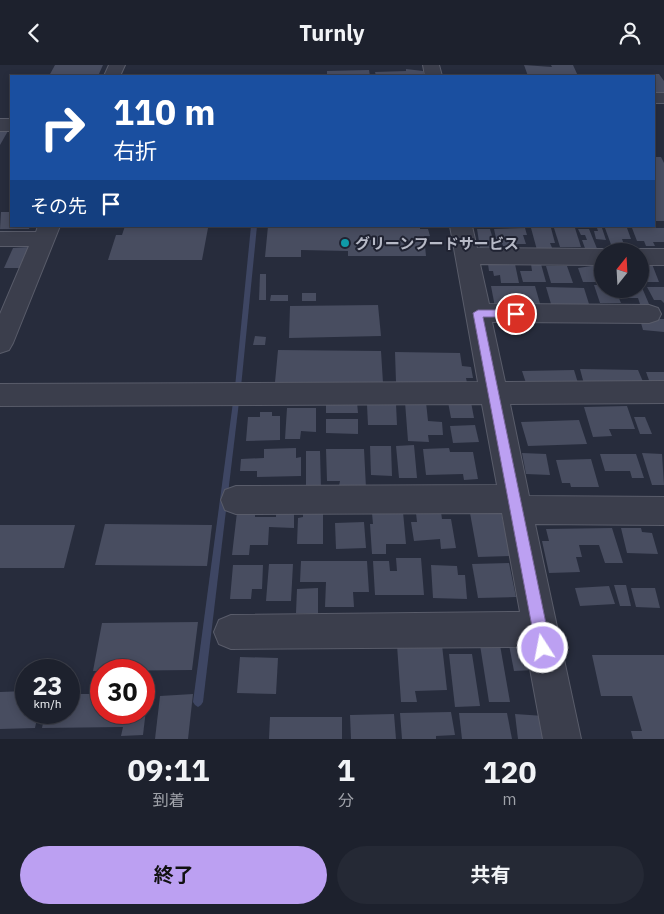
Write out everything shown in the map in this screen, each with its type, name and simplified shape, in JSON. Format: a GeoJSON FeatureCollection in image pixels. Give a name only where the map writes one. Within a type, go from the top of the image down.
{"type":"FeatureCollection","features":[{"type":"Feature","properties":{"kind":"street"},"geometry":{"type":"LineString","coordinates":[[461,227],[492,392],[562,739]]}},
{"type":"Feature","properties":{"kind":"street"},"geometry":{"type":"LineString","coordinates":[[0,239],[46,233]]}},
{"type":"Feature","properties":{"kind":"street"},"geometry":{"type":"LineString","coordinates":[[0,343],[46,233]]}},
{"type":"Feature","properties":{"kind":"street"},"geometry":{"type":"LineString","coordinates":[[467,256],[594,257]]}},
{"type":"Feature","properties":{"kind":"street"},"geometry":{"type":"LineString","coordinates":[[649,257],[664,257]]}},
{"type":"Feature","properties":{"kind":"street"},"geometry":{"type":"LineString","coordinates":[[478,313],[649,314]]}},
{"type":"Feature","properties":{"kind":"street"},"geometry":{"type":"LineString","coordinates":[[0,395],[664,392]]}},
{"type":"Feature","properties":{"kind":"street"},"geometry":{"type":"LineString","coordinates":[[236,500],[515,504],[664,511]]}},
{"type":"Feature","properties":{"kind":"street"},"geometry":{"type":"LineString","coordinates":[[231,632],[540,629]]}},
{"type":"Feature","properties":{"kind":"building"},"geometry":{"type":"Polygon","coordinates":[[[55,65],[103,65],[98,75],[50,75],[55,65]]]}},
{"type":"Feature","properties":{"kind":"building"},"geometry":{"type":"Polygon","coordinates":[[[524,65],[552,67],[551,65],[573,65],[578,75],[528,75],[524,65]]]}},
{"type":"Feature","properties":{"kind":"building"},"geometry":{"type":"Polygon","coordinates":[[[406,69],[423,71],[424,75],[376,75],[375,72],[406,71],[406,69]]]}},
{"type":"Feature","properties":{"kind":"building"},"geometry":{"type":"Polygon","coordinates":[[[369,70],[370,75],[327,75],[327,71],[369,70]]]}},
{"type":"Feature","properties":{"kind":"building"},"geometry":{"type":"Polygon","coordinates":[[[659,74],[664,81],[664,93],[655,93],[655,75],[604,75],[659,74]]]}},
{"type":"Feature","properties":{"kind":"building"},"geometry":{"type":"Polygon","coordinates":[[[0,131],[8,131],[0,145],[0,131]]]}},
{"type":"Feature","properties":{"kind":"building"},"geometry":{"type":"Polygon","coordinates":[[[655,157],[661,157],[664,163],[664,221],[655,221],[655,157]]]}},
{"type":"Feature","properties":{"kind":"building"},"geometry":{"type":"Polygon","coordinates":[[[1,212],[10,212],[10,227],[30,227],[29,229],[0,229],[1,212]]]}},
{"type":"Feature","properties":{"kind":"building"},"geometry":{"type":"Polygon","coordinates":[[[125,227],[208,228],[202,260],[108,260],[116,235],[122,235],[125,227]]]}},
{"type":"Feature","properties":{"kind":"building","name":"グリーンフードサービス"},"geometry":{"type":"Polygon","coordinates":[[[268,227],[420,227],[420,229],[428,229],[430,236],[424,236],[426,256],[348,256],[348,251],[301,250],[301,257],[265,257],[268,227]]]}},
{"type":"Feature","properties":{"kind":"building"},"geometry":{"type":"Polygon","coordinates":[[[525,228],[527,235],[523,235],[526,244],[517,244],[520,252],[513,252],[512,246],[503,246],[502,243],[497,243],[494,229],[525,228]]]}},
{"type":"Feature","properties":{"kind":"building"},"geometry":{"type":"Polygon","coordinates":[[[531,228],[551,228],[555,243],[550,243],[553,250],[537,250],[531,228]]]}},
{"type":"Feature","properties":{"kind":"building"},"geometry":{"type":"Polygon","coordinates":[[[554,228],[575,228],[581,247],[560,247],[554,228]]]}},
{"type":"Feature","properties":{"kind":"building"},"geometry":{"type":"Polygon","coordinates":[[[597,228],[602,228],[606,240],[596,239],[594,231],[598,231],[597,228]]]}},
{"type":"Feature","properties":{"kind":"building"},"geometry":{"type":"Polygon","coordinates":[[[605,228],[627,228],[631,239],[622,239],[623,243],[610,243],[605,228]]]}},
{"type":"Feature","properties":{"kind":"building"},"geometry":{"type":"Polygon","coordinates":[[[632,228],[664,228],[664,242],[653,242],[655,246],[649,246],[649,243],[637,241],[632,228]]]}},
{"type":"Feature","properties":{"kind":"building"},"geometry":{"type":"Polygon","coordinates":[[[477,229],[490,229],[495,246],[480,248],[477,229]]]}},
{"type":"Feature","properties":{"kind":"building"},"geometry":{"type":"Polygon","coordinates":[[[578,229],[589,229],[595,243],[594,251],[586,251],[582,240],[587,240],[585,235],[581,235],[578,229]]]}},
{"type":"Feature","properties":{"kind":"building"},"geometry":{"type":"Polygon","coordinates":[[[29,247],[22,268],[4,268],[13,248],[29,247]]]}},
{"type":"Feature","properties":{"kind":"building"},"geometry":{"type":"Polygon","coordinates":[[[488,264],[515,264],[519,283],[501,283],[500,275],[494,276],[493,271],[489,271],[488,264]]]}},
{"type":"Feature","properties":{"kind":"building"},"geometry":{"type":"Polygon","coordinates":[[[531,264],[541,264],[546,282],[523,282],[520,271],[532,271],[531,264]]]}},
{"type":"Feature","properties":{"kind":"building"},"geometry":{"type":"Polygon","coordinates":[[[649,264],[652,264],[659,282],[649,282],[649,264]]]}},
{"type":"Feature","properties":{"kind":"building"},"geometry":{"type":"Polygon","coordinates":[[[546,266],[567,266],[573,283],[551,283],[546,266]]]}},
{"type":"Feature","properties":{"kind":"building"},"geometry":{"type":"Polygon","coordinates":[[[594,266],[594,282],[583,282],[578,268],[594,266]]]}},
{"type":"Feature","properties":{"kind":"building"},"geometry":{"type":"Polygon","coordinates":[[[260,274],[266,274],[266,300],[259,300],[260,274]]]}},
{"type":"Feature","properties":{"kind":"building"},"geometry":{"type":"Polygon","coordinates":[[[491,286],[535,286],[541,307],[495,307],[491,286]]]}},
{"type":"Feature","properties":{"kind":"building"},"geometry":{"type":"Polygon","coordinates":[[[546,287],[584,288],[589,304],[551,304],[546,287]]]}},
{"type":"Feature","properties":{"kind":"building"},"geometry":{"type":"Polygon","coordinates":[[[649,287],[664,287],[664,303],[661,300],[654,300],[649,287]]]}},
{"type":"Feature","properties":{"kind":"building"},"geometry":{"type":"Polygon","coordinates":[[[302,293],[316,293],[316,301],[302,301],[302,293]]]}},
{"type":"Feature","properties":{"kind":"building"},"geometry":{"type":"Polygon","coordinates":[[[271,295],[288,295],[288,301],[270,301],[271,295]]]}},
{"type":"Feature","properties":{"kind":"building"},"geometry":{"type":"Polygon","coordinates":[[[598,298],[619,298],[621,303],[600,303],[598,298]]]}},
{"type":"Feature","properties":{"kind":"building"},"geometry":{"type":"Polygon","coordinates":[[[638,298],[646,298],[649,304],[640,304],[638,298]]]}},
{"type":"Feature","properties":{"kind":"building"},"geometry":{"type":"Polygon","coordinates":[[[378,305],[381,336],[289,338],[290,306],[378,305]]]}},
{"type":"Feature","properties":{"kind":"building"},"geometry":{"type":"Polygon","coordinates":[[[647,319],[664,319],[664,332],[643,330],[641,323],[647,319]]]}},
{"type":"Feature","properties":{"kind":"building"},"geometry":{"type":"Polygon","coordinates":[[[255,336],[266,337],[265,345],[253,345],[255,336]]]}},
{"type":"Feature","properties":{"kind":"building"},"geometry":{"type":"Polygon","coordinates":[[[278,350],[381,351],[383,383],[275,382],[278,350]]]}},
{"type":"Feature","properties":{"kind":"building"},"geometry":{"type":"Polygon","coordinates":[[[395,352],[460,353],[462,366],[471,367],[473,378],[466,378],[467,383],[396,382],[395,352]]]}},
{"type":"Feature","properties":{"kind":"building"},"geometry":{"type":"Polygon","coordinates":[[[580,369],[638,370],[644,384],[584,384],[580,369]]]}},
{"type":"Feature","properties":{"kind":"building"},"geometry":{"type":"Polygon","coordinates":[[[574,370],[578,383],[526,383],[522,371],[574,370]]]}},
{"type":"Feature","properties":{"kind":"building"},"geometry":{"type":"Polygon","coordinates":[[[646,372],[664,372],[664,383],[650,383],[646,372]]]}},
{"type":"Feature","properties":{"kind":"building"},"geometry":{"type":"Polygon","coordinates":[[[326,402],[357,402],[358,413],[326,413],[326,402]]]}},
{"type":"Feature","properties":{"kind":"building"},"geometry":{"type":"Polygon","coordinates":[[[405,402],[426,402],[428,421],[442,422],[443,435],[428,435],[429,442],[408,441],[405,402]]]}},
{"type":"Feature","properties":{"kind":"building"},"geometry":{"type":"Polygon","coordinates":[[[448,402],[471,402],[474,418],[451,418],[448,402]]]}},
{"type":"Feature","properties":{"kind":"building"},"geometry":{"type":"Polygon","coordinates":[[[396,404],[397,425],[368,425],[367,405],[396,404]]]}},
{"type":"Feature","properties":{"kind":"building"},"geometry":{"type":"Polygon","coordinates":[[[627,406],[635,429],[609,429],[612,436],[593,437],[584,407],[627,406]]]}},
{"type":"Feature","properties":{"kind":"building"},"geometry":{"type":"Polygon","coordinates":[[[287,408],[316,408],[316,432],[301,431],[300,439],[285,439],[287,408]]]}},
{"type":"Feature","properties":{"kind":"building"},"geometry":{"type":"Polygon","coordinates":[[[260,412],[272,412],[272,416],[280,416],[280,440],[246,441],[248,417],[260,417],[260,412]]]}},
{"type":"Feature","properties":{"kind":"building"},"geometry":{"type":"Polygon","coordinates":[[[634,417],[645,417],[652,434],[640,434],[634,417]]]}},
{"type":"Feature","properties":{"kind":"building"},"geometry":{"type":"Polygon","coordinates":[[[326,419],[358,419],[358,434],[326,433],[326,419]]]}},
{"type":"Feature","properties":{"kind":"building"},"geometry":{"type":"Polygon","coordinates":[[[579,420],[587,444],[528,446],[521,422],[579,420]]]}},
{"type":"Feature","properties":{"kind":"building"},"geometry":{"type":"Polygon","coordinates":[[[475,425],[479,442],[453,443],[450,426],[475,425]]]}},
{"type":"Feature","properties":{"kind":"building"},"geometry":{"type":"Polygon","coordinates":[[[414,445],[417,478],[399,478],[396,446],[414,445]]]}},
{"type":"Feature","properties":{"kind":"building"},"geometry":{"type":"Polygon","coordinates":[[[370,446],[391,446],[392,476],[371,475],[370,446]]]}},
{"type":"Feature","properties":{"kind":"building"},"geometry":{"type":"Polygon","coordinates":[[[296,448],[296,458],[301,457],[301,476],[257,477],[257,471],[240,471],[241,459],[264,458],[264,449],[296,448]]]}},
{"type":"Feature","properties":{"kind":"building"},"geometry":{"type":"Polygon","coordinates":[[[449,448],[450,452],[473,452],[478,479],[464,480],[463,474],[426,475],[423,449],[449,448]]]}},
{"type":"Feature","properties":{"kind":"building"},"geometry":{"type":"Polygon","coordinates":[[[326,449],[364,449],[366,488],[355,489],[355,485],[339,486],[340,481],[327,481],[326,449]]]}},
{"type":"Feature","properties":{"kind":"building"},"geometry":{"type":"Polygon","coordinates":[[[306,451],[320,451],[321,489],[306,490],[306,451]]]}},
{"type":"Feature","properties":{"kind":"building"},"geometry":{"type":"Polygon","coordinates":[[[522,453],[546,454],[550,475],[526,474],[522,453]]]}},
{"type":"Feature","properties":{"kind":"building"},"geometry":{"type":"Polygon","coordinates":[[[642,453],[662,454],[664,485],[652,485],[642,453]]]}},
{"type":"Feature","properties":{"kind":"building"},"geometry":{"type":"Polygon","coordinates":[[[600,454],[636,454],[644,478],[632,478],[630,471],[605,471],[600,454]]]}},
{"type":"Feature","properties":{"kind":"building"},"geometry":{"type":"Polygon","coordinates":[[[591,459],[599,487],[571,487],[570,483],[562,483],[556,460],[591,459]]]}},
{"type":"Feature","properties":{"kind":"building"},"geometry":{"type":"Polygon","coordinates":[[[237,512],[255,512],[255,517],[276,517],[276,512],[294,512],[294,528],[269,527],[268,545],[250,545],[249,555],[232,555],[237,512]]]}},
{"type":"Feature","properties":{"kind":"building"},"geometry":{"type":"Polygon","coordinates":[[[303,512],[323,512],[323,544],[297,544],[298,518],[303,517],[303,512]]]}},
{"type":"Feature","properties":{"kind":"building"},"geometry":{"type":"Polygon","coordinates":[[[403,512],[406,544],[386,544],[386,554],[372,554],[370,524],[373,524],[372,513],[403,512]]]}},
{"type":"Feature","properties":{"kind":"building"},"geometry":{"type":"Polygon","coordinates":[[[441,512],[442,519],[451,519],[456,548],[441,549],[440,539],[414,541],[411,522],[417,522],[416,513],[441,512]]]}},
{"type":"Feature","properties":{"kind":"building"},"geometry":{"type":"Polygon","coordinates":[[[501,512],[510,556],[478,557],[470,513],[501,512]]]}},
{"type":"Feature","properties":{"kind":"building"},"geometry":{"type":"Polygon","coordinates":[[[364,522],[366,548],[336,549],[335,523],[364,522]]]}},
{"type":"Feature","properties":{"kind":"building"},"geometry":{"type":"Polygon","coordinates":[[[105,524],[212,525],[207,566],[95,565],[105,524]]]}},
{"type":"Feature","properties":{"kind":"building"},"geometry":{"type":"Polygon","coordinates":[[[0,525],[75,525],[64,568],[0,568],[0,525]]]}},
{"type":"Feature","properties":{"kind":"building"},"geometry":{"type":"Polygon","coordinates":[[[612,528],[623,563],[605,563],[599,545],[579,545],[582,557],[576,557],[580,572],[549,573],[542,541],[549,541],[546,529],[612,528]]]}},
{"type":"Feature","properties":{"kind":"building"},"geometry":{"type":"Polygon","coordinates":[[[621,528],[641,528],[642,532],[652,533],[658,554],[627,553],[621,528]]]}},
{"type":"Feature","properties":{"kind":"building"},"geometry":{"type":"Polygon","coordinates":[[[396,558],[421,558],[424,595],[375,595],[373,561],[389,561],[390,571],[397,571],[396,558]]]}},
{"type":"Feature","properties":{"kind":"building"},"geometry":{"type":"Polygon","coordinates":[[[301,561],[367,561],[369,592],[353,592],[354,607],[325,607],[326,582],[300,582],[301,561]]]}},
{"type":"Feature","properties":{"kind":"building"},"geometry":{"type":"Polygon","coordinates":[[[509,563],[516,597],[478,598],[472,564],[509,563]]]}},
{"type":"Feature","properties":{"kind":"building"},"geometry":{"type":"Polygon","coordinates":[[[269,564],[293,564],[291,601],[266,601],[269,564]]]}},
{"type":"Feature","properties":{"kind":"building"},"geometry":{"type":"Polygon","coordinates":[[[233,565],[263,565],[262,589],[252,589],[251,599],[230,599],[233,565]]]}},
{"type":"Feature","properties":{"kind":"building"},"geometry":{"type":"Polygon","coordinates":[[[431,565],[457,566],[458,575],[465,575],[467,599],[433,598],[431,565]]]}},
{"type":"Feature","properties":{"kind":"building"},"geometry":{"type":"Polygon","coordinates":[[[614,585],[626,585],[631,606],[620,606],[614,585]]]}},
{"type":"Feature","properties":{"kind":"building"},"geometry":{"type":"Polygon","coordinates":[[[609,586],[615,604],[580,606],[575,588],[609,586]]]}},
{"type":"Feature","properties":{"kind":"building"},"geometry":{"type":"Polygon","coordinates":[[[318,588],[318,613],[296,613],[297,589],[318,588]]]}},
{"type":"Feature","properties":{"kind":"building"},"geometry":{"type":"Polygon","coordinates":[[[631,588],[655,588],[660,608],[636,607],[631,588]]]}},
{"type":"Feature","properties":{"kind":"building"},"geometry":{"type":"Polygon","coordinates":[[[198,622],[192,670],[155,670],[155,659],[95,659],[102,623],[198,622]]]}},
{"type":"Feature","properties":{"kind":"building"},"geometry":{"type":"Polygon","coordinates":[[[397,645],[442,645],[447,690],[415,691],[417,702],[401,702],[397,645]]]}},
{"type":"Feature","properties":{"kind":"building"},"geometry":{"type":"Polygon","coordinates":[[[480,645],[500,645],[510,702],[489,702],[480,645]]]}},
{"type":"Feature","properties":{"kind":"building"},"geometry":{"type":"Polygon","coordinates":[[[509,645],[529,645],[534,670],[514,671],[509,645]]]}},
{"type":"Feature","properties":{"kind":"building"},"geometry":{"type":"Polygon","coordinates":[[[449,654],[472,654],[480,706],[455,707],[449,654]]]}},
{"type":"Feature","properties":{"kind":"building"},"geometry":{"type":"Polygon","coordinates":[[[592,655],[664,655],[664,739],[633,739],[631,731],[642,731],[632,696],[601,696],[592,655]]]}},
{"type":"Feature","properties":{"kind":"building"},"geometry":{"type":"Polygon","coordinates":[[[240,657],[278,658],[276,694],[237,693],[240,657]]]}},
{"type":"Feature","properties":{"kind":"building"},"geometry":{"type":"Polygon","coordinates":[[[15,691],[15,724],[36,724],[35,728],[0,729],[0,692],[15,691]]]}},
{"type":"Feature","properties":{"kind":"building"},"geometry":{"type":"Polygon","coordinates":[[[80,694],[90,694],[90,724],[144,724],[143,735],[121,736],[123,727],[42,728],[43,724],[80,724],[80,694]]]}},
{"type":"Feature","properties":{"kind":"building"},"geometry":{"type":"Polygon","coordinates":[[[193,694],[188,739],[155,739],[160,696],[193,694]]]}},
{"type":"Feature","properties":{"kind":"building"},"geometry":{"type":"Polygon","coordinates":[[[451,712],[455,735],[436,736],[436,739],[402,739],[400,713],[451,712]]]}},
{"type":"Feature","properties":{"kind":"building"},"geometry":{"type":"Polygon","coordinates":[[[459,713],[507,713],[512,739],[462,739],[459,713]]]}},
{"type":"Feature","properties":{"kind":"building"},"geometry":{"type":"Polygon","coordinates":[[[394,714],[396,739],[351,739],[350,715],[394,714]]]}},
{"type":"Feature","properties":{"kind":"building"},"geometry":{"type":"Polygon","coordinates":[[[515,714],[544,716],[548,739],[518,739],[515,714]]]}},
{"type":"Feature","properties":{"kind":"building"},"geometry":{"type":"Polygon","coordinates":[[[270,717],[342,717],[342,739],[269,739],[270,717]]]}},
{"type":"Feature","properties":{"kind":"waterway"},"geometry":{"type":"LineString","coordinates":[[238,387],[254,227]]}},
{"type":"Feature","properties":{"kind":"waterway"},"geometry":{"type":"LineString","coordinates":[[198,702],[236,402]]}},
{"type":"Feature","properties":{"kind":"place","name":"グリーンフードサービス"},"geometry":{"type":"Point","coordinates":[345,243]}},
{"type":"Feature","properties":{"kind":"route"},"geometry":{"type":"LineString","coordinates":[[516,314],[478,313],[543,648]]}}]}
